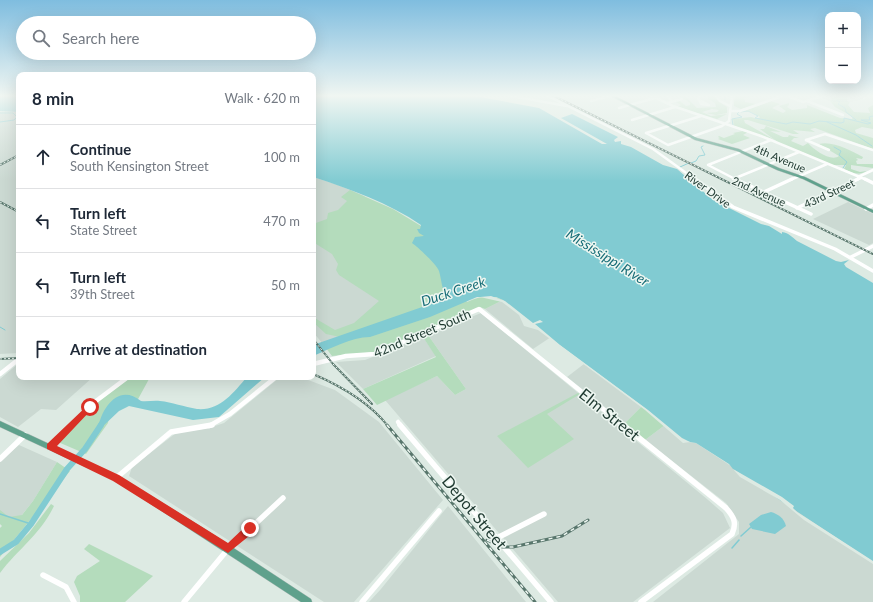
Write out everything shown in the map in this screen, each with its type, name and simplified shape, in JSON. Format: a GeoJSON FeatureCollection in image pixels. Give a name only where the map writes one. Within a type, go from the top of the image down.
{"type":"FeatureCollection","features":[{"type":"Feature","properties":{"kind":"main road","name":"4th Avenue"},"geometry":{"type":"LineString","coordinates":[[666,124],[694,136],[742,152],[800,176],[873,212]]}},
{"type":"Feature","properties":{"kind":"main road"},"geometry":{"type":"LineString","coordinates":[[0,424],[116,478],[308,602]]}},
{"type":"Feature","properties":{"kind":"street","name":"River Drive"},"geometry":{"type":"LineString","coordinates":[[603,124],[655,151],[733,207],[835,249],[873,271]]}},
{"type":"Feature","properties":{"kind":"street"},"geometry":{"type":"LineString","coordinates":[[675,124],[646,134],[668,145],[726,124]]}},
{"type":"Feature","properties":{"kind":"street"},"geometry":{"type":"LineString","coordinates":[[726,124],[772,140],[873,183]]}},
{"type":"Feature","properties":{"kind":"street"},"geometry":{"type":"LineString","coordinates":[[828,150],[806,140],[827,134],[873,150]]}},
{"type":"Feature","properties":{"kind":"street"},"geometry":{"type":"LineString","coordinates":[[742,152],[772,140]]}},
{"type":"Feature","properties":{"kind":"street","name":"2nd Avenue"},"geometry":{"type":"LineString","coordinates":[[742,152],[708,166],[762,193],[811,214]]}},
{"type":"Feature","properties":{"kind":"street"},"geometry":{"type":"LineString","coordinates":[[733,179],[799,152]]}},
{"type":"Feature","properties":{"kind":"street"},"geometry":{"type":"LineString","coordinates":[[762,193],[828,164]]}},
{"type":"Feature","properties":{"kind":"street","name":"43rd Street"},"geometry":{"type":"LineString","coordinates":[[797,208],[832,192],[873,170]]}},
{"type":"Feature","properties":{"kind":"street"},"geometry":{"type":"LineString","coordinates":[[866,208],[873,205]]}},
{"type":"Feature","properties":{"kind":"street"},"geometry":{"type":"LineString","coordinates":[[851,257],[873,246]]}},
{"type":"Feature","properties":{"kind":"street","name":"42nd Street South"},"geometry":{"type":"LineString","coordinates":[[316,363],[346,356],[375,354],[479,309],[483,311]]}},
{"type":"Feature","properties":{"kind":"street","name":"Elm Street"},"geometry":{"type":"LineString","coordinates":[[483,311],[726,508],[735,517],[737,523],[732,534],[641,602]]}},
{"type":"Feature","properties":{"kind":"street"},"geometry":{"type":"LineString","coordinates":[[0,374],[16,361]]}},
{"type":"Feature","properties":{"kind":"street"},"geometry":{"type":"LineString","coordinates":[[50,447],[96,401],[124,380]]}},
{"type":"Feature","properties":{"kind":"street"},"geometry":{"type":"LineString","coordinates":[[116,478],[171,432],[180,428],[212,425],[237,408],[272,380]]}},
{"type":"Feature","properties":{"kind":"street","name":"Depot Street"},"geometry":{"type":"LineString","coordinates":[[398,422],[551,602]]}},
{"type":"Feature","properties":{"kind":"street"},"geometry":{"type":"LineString","coordinates":[[0,459],[25,435]]}},
{"type":"Feature","properties":{"kind":"street"},"geometry":{"type":"LineString","coordinates":[[184,602],[228,549],[283,498]]}},
{"type":"Feature","properties":{"kind":"street"},"geometry":{"type":"LineString","coordinates":[[362,602],[439,511]]}},
{"type":"Feature","properties":{"kind":"street"},"geometry":{"type":"LineString","coordinates":[[497,538],[544,514]]}},
{"type":"Feature","properties":{"kind":"street"},"geometry":{"type":"LineString","coordinates":[[42,576],[63,583],[71,591],[74,602]]}},
{"type":"Feature","properties":{"kind":"shaded area"},"geometry":{"type":"Polygon","coordinates":[[[0,124],[16,124],[16,353],[0,354],[0,124]]]}},
{"type":"Feature","properties":{"kind":"shaded area"},"geometry":{"type":"Polygon","coordinates":[[[316,178],[364,196],[441,286],[323,344],[316,336],[316,178]]]}},
{"type":"Feature","properties":{"kind":"shaded area"},"geometry":{"type":"Polygon","coordinates":[[[848,202],[873,214],[873,243],[869,245],[813,219],[848,202]]]}},
{"type":"Feature","properties":{"kind":"shaded area"},"geometry":{"type":"Polygon","coordinates":[[[503,300],[535,327],[551,337],[533,349],[485,309],[503,300]]]}},
{"type":"Feature","properties":{"kind":"shaded area"},"geometry":{"type":"Polygon","coordinates":[[[481,313],[707,499],[723,513],[730,528],[633,602],[558,602],[385,400],[437,376],[455,395],[466,389],[428,335],[481,313]]]}},
{"type":"Feature","properties":{"kind":"shaded area"},"geometry":{"type":"Polygon","coordinates":[[[423,337],[436,356],[363,389],[336,362],[365,360],[423,337]]]}},
{"type":"Feature","properties":{"kind":"shaded area"},"geometry":{"type":"Polygon","coordinates":[[[584,364],[642,406],[625,423],[567,377],[584,364]]]}},
{"type":"Feature","properties":{"kind":"shaded area"},"geometry":{"type":"Polygon","coordinates":[[[16,366],[16,380],[90,380],[56,410],[41,409],[18,427],[0,417],[0,379],[16,366]]]}},
{"type":"Feature","properties":{"kind":"shaded area"},"geometry":{"type":"Polygon","coordinates":[[[277,380],[308,380],[335,390],[379,422],[443,500],[354,602],[324,602],[129,476],[132,467],[176,433],[209,428],[224,423],[277,380]]]}},
{"type":"Feature","properties":{"kind":"shaded area"},"geometry":{"type":"Polygon","coordinates":[[[665,425],[688,442],[696,443],[873,562],[873,602],[653,602],[739,534],[739,522],[726,503],[645,440],[665,425]]]}},
{"type":"Feature","properties":{"kind":"shaded area"},"geometry":{"type":"Polygon","coordinates":[[[19,445],[57,462],[33,501],[13,526],[0,517],[0,461],[19,445]]]}},
{"type":"Feature","properties":{"kind":"shaded area"},"geometry":{"type":"Polygon","coordinates":[[[448,506],[526,602],[369,602],[381,589],[448,506]]]}},
{"type":"Feature","properties":{"kind":"green space"},"geometry":{"type":"Polygon","coordinates":[[[734,124],[747,124],[775,140],[734,126],[734,124]]]}},
{"type":"Feature","properties":{"kind":"green space"},"geometry":{"type":"Polygon","coordinates":[[[761,124],[873,124],[873,129],[862,127],[855,130],[856,133],[873,138],[873,149],[815,128],[810,129],[815,132],[793,130],[799,134],[793,134],[761,124]]]}},
{"type":"Feature","properties":{"kind":"green space"},"geometry":{"type":"Polygon","coordinates":[[[766,126],[781,132],[770,131],[783,137],[788,137],[789,135],[799,138],[794,138],[791,141],[803,146],[808,143],[818,152],[827,156],[839,156],[819,144],[824,143],[842,147],[863,157],[862,159],[856,158],[858,160],[856,161],[857,164],[873,164],[873,168],[851,165],[851,169],[860,172],[867,171],[858,174],[844,169],[846,165],[832,165],[779,143],[760,129],[764,129],[766,126]]]}},
{"type":"Feature","properties":{"kind":"green space"},"geometry":{"type":"Polygon","coordinates":[[[743,131],[748,132],[743,135],[750,138],[732,144],[718,139],[720,138],[718,137],[719,136],[724,138],[735,134],[733,133],[743,131]]]}},
{"type":"Feature","properties":{"kind":"green space"},"geometry":{"type":"Polygon","coordinates":[[[350,190],[393,209],[421,226],[467,302],[476,298],[485,297],[494,297],[503,300],[485,309],[480,307],[376,352],[332,356],[323,344],[340,337],[326,334],[316,325],[316,319],[335,330],[354,323],[379,301],[339,275],[336,270],[338,264],[332,254],[316,244],[316,223],[327,219],[328,213],[338,210],[347,201],[341,197],[350,190]]]}},
{"type":"Feature","properties":{"kind":"green space"},"geometry":{"type":"Polygon","coordinates":[[[428,335],[466,389],[455,395],[437,376],[377,405],[363,389],[436,357],[423,337],[428,335]]]}},
{"type":"Feature","properties":{"kind":"green space"},"geometry":{"type":"Polygon","coordinates":[[[127,380],[148,380],[137,401],[110,410],[108,423],[86,454],[58,442],[99,401],[127,380]]]}},
{"type":"Feature","properties":{"kind":"green space"},"geometry":{"type":"Polygon","coordinates":[[[578,393],[580,394],[547,414],[574,439],[528,468],[497,436],[578,393]]]}},
{"type":"Feature","properties":{"kind":"green space"},"geometry":{"type":"Polygon","coordinates":[[[642,406],[665,425],[645,440],[625,423],[642,406]]]}},
{"type":"Feature","properties":{"kind":"green space"},"geometry":{"type":"Polygon","coordinates":[[[57,462],[70,471],[0,557],[0,528],[2,526],[0,524],[0,510],[9,517],[22,515],[33,501],[57,462]]]}},
{"type":"Feature","properties":{"kind":"green space"},"geometry":{"type":"Polygon","coordinates":[[[51,504],[54,506],[36,534],[0,573],[0,561],[29,533],[51,504]]]}},
{"type":"Feature","properties":{"kind":"green space"},"geometry":{"type":"Polygon","coordinates":[[[89,544],[153,576],[125,602],[80,602],[80,596],[74,582],[77,576],[100,561],[84,549],[89,544]]]}},
{"type":"Feature","properties":{"kind":"water","name":"Mississippi River"},"geometry":{"type":"Polygon","coordinates":[[[316,124],[567,124],[602,144],[607,144],[572,124],[592,124],[618,137],[614,140],[615,142],[621,141],[621,144],[631,147],[663,165],[677,169],[713,200],[761,224],[769,226],[782,234],[782,232],[787,233],[797,241],[836,261],[841,262],[849,260],[844,264],[846,267],[873,283],[873,562],[733,469],[729,464],[696,443],[684,441],[646,409],[523,318],[503,300],[496,297],[477,297],[430,317],[370,337],[348,341],[316,355],[316,344],[448,298],[443,288],[438,268],[412,243],[415,237],[424,236],[419,233],[417,229],[420,229],[421,225],[383,203],[316,178],[316,124]]]}},
{"type":"Feature","properties":{"kind":"water"},"geometry":{"type":"Polygon","coordinates":[[[244,380],[262,380],[219,417],[193,420],[129,406],[119,411],[100,429],[98,428],[103,412],[113,400],[119,396],[133,396],[141,401],[158,401],[197,409],[205,409],[219,404],[237,389],[244,380]]]}},
{"type":"Feature","properties":{"kind":"water"},"geometry":{"type":"Polygon","coordinates":[[[771,512],[780,517],[786,526],[775,534],[752,529],[749,524],[761,515],[771,512]]]}},
{"type":"Feature","properties":{"kind":"pier"},"geometry":{"type":"Polygon","coordinates":[[[491,296],[505,301],[533,323],[540,320],[543,322],[535,324],[560,345],[648,410],[682,438],[690,442],[683,443],[645,410],[538,330],[524,326],[519,315],[502,302],[480,297],[491,296]]]}},
{"type":"Feature","properties":{"kind":"pier"},"geometry":{"type":"Polygon","coordinates":[[[733,469],[782,497],[794,506],[793,508],[797,512],[873,561],[873,564],[804,520],[780,500],[740,477],[733,469]]]}},
{"type":"Feature","properties":{"kind":"waterway"},"geometry":{"type":"LineString","coordinates":[[832,124],[856,135],[872,146]]}},
{"type":"Feature","properties":{"kind":"waterway"},"geometry":{"type":"LineString","coordinates":[[691,163],[696,161],[699,156],[705,155],[701,147],[703,146]]}},
{"type":"Feature","properties":{"kind":"waterway"},"geometry":{"type":"LineString","coordinates":[[834,147],[841,151],[839,155],[847,162],[843,168]]}},
{"type":"Feature","properties":{"kind":"waterway"},"geometry":{"type":"LineString","coordinates":[[680,167],[689,163]]}},
{"type":"Feature","properties":{"kind":"waterway"},"geometry":{"type":"LineString","coordinates":[[0,327],[5,330]]}},
{"type":"Feature","properties":{"kind":"waterway","name":"Duck Creek"},"geometry":{"type":"LineString","coordinates":[[0,552],[16,542],[31,524],[67,469],[85,449],[101,425]]}},
{"type":"Feature","properties":{"kind":"waterway"},"geometry":{"type":"LineString","coordinates":[[0,514],[31,524]]}},
{"type":"Feature","properties":{"kind":"waterway"},"geometry":{"type":"LineString","coordinates":[[741,536],[751,527]]}},
{"type":"Feature","properties":{"kind":"waterway"},"geometry":{"type":"LineString","coordinates":[[732,548],[739,540]]}},
{"type":"Feature","properties":{"kind":"railway"},"geometry":{"type":"LineString","coordinates":[[611,124],[873,254]]}},
{"type":"Feature","properties":{"kind":"railway"},"geometry":{"type":"LineString","coordinates":[[0,165],[16,157]]}},
{"type":"Feature","properties":{"kind":"railway"},"geometry":{"type":"LineString","coordinates":[[0,202],[16,210]]}},
{"type":"Feature","properties":{"kind":"railway"},"geometry":{"type":"LineString","coordinates":[[316,343],[333,364],[372,404]]}},
{"type":"Feature","properties":{"kind":"railway"},"geometry":{"type":"LineString","coordinates":[[0,359],[16,358]]}},
{"type":"Feature","properties":{"kind":"railway"},"geometry":{"type":"LineString","coordinates":[[316,375],[344,389],[363,402],[388,426]]}},
{"type":"Feature","properties":{"kind":"railway"},"geometry":{"type":"LineString","coordinates":[[387,425],[535,602]]}},
{"type":"Feature","properties":{"kind":"railway"},"geometry":{"type":"LineString","coordinates":[[487,540],[502,547],[513,547],[562,536],[588,520]]}},
{"type":"Feature","properties":{"kind":"route"},"geometry":{"type":"LineString","coordinates":[[90,407],[50,447],[116,478],[228,549],[250,528]]}}]}
